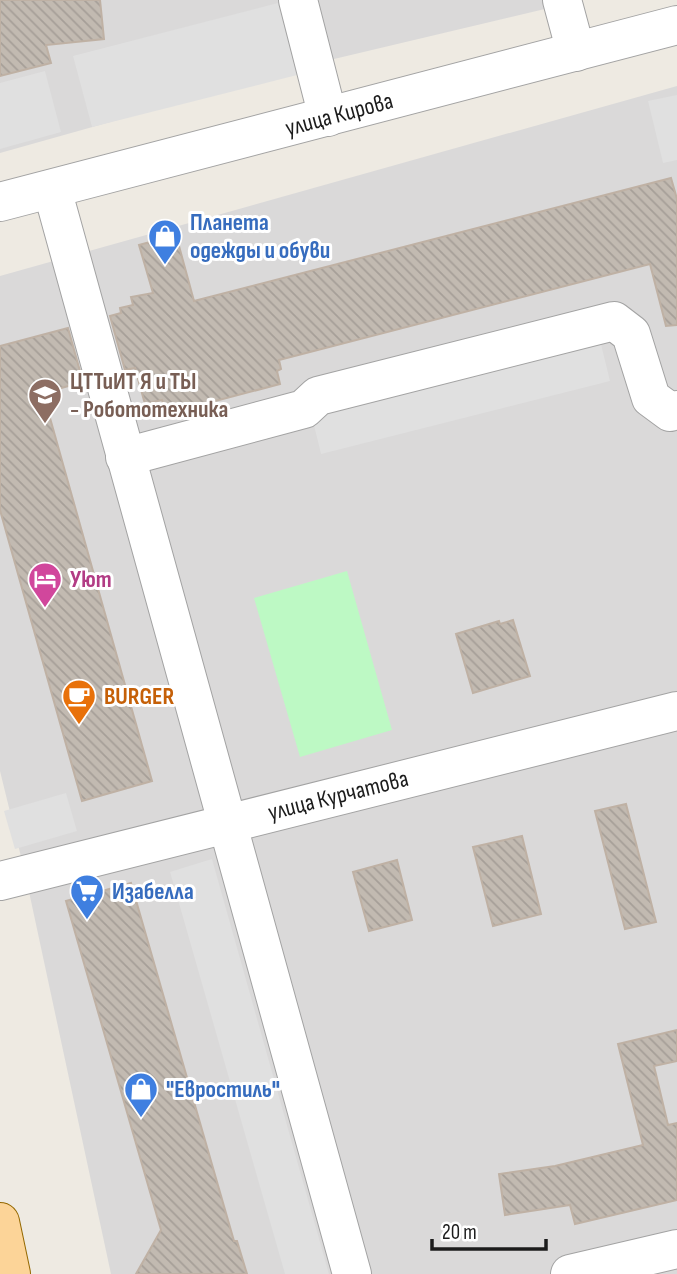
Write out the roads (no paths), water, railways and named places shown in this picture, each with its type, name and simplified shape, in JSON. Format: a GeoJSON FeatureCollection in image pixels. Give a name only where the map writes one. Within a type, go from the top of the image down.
{"type":"FeatureCollection","features":[{"type":"Feature","properties":{"kind":"main road"},"geometry":{"type":"LineString","coordinates":[[0,1222],[11,1274]]}},
{"type":"Feature","properties":{"kind":"street"},"geometry":{"type":"LineString","coordinates":[[298,0],[328,117]]}},
{"type":"Feature","properties":{"kind":"street"},"geometry":{"type":"LineString","coordinates":[[562,0],[576,52]]}},
{"type":"Feature","properties":{"kind":"street","name":"улица Кирова"},"geometry":{"type":"LineString","coordinates":[[0,202],[677,26]]}},
{"type":"Feature","properties":{"kind":"street"},"geometry":{"type":"LineString","coordinates":[[52,189],[352,1274]]}},
{"type":"Feature","properties":{"kind":"street"},"geometry":{"type":"LineString","coordinates":[[125,457],[304,409],[318,396],[614,321],[631,334],[652,398],[670,412],[677,410]]}},
{"type":"Feature","properties":{"kind":"street","name":"улица Курчатова"},"geometry":{"type":"LineString","coordinates":[[0,881],[677,711]]}},
{"type":"Feature","properties":{"kind":"street"},"geometry":{"type":"LineString","coordinates":[[570,1274],[677,1249]]}},
{"type":"Feature","properties":{"kind":"place","name":"Планета одежды и обуви"},"geometry":{"type":"Point","coordinates":[165,266]}},
{"type":"Feature","properties":{"kind":"place","name":"ЦТТиИТ Я и ТЫ - Робототехника"},"geometry":{"type":"Point","coordinates":[45,425]}},
{"type":"Feature","properties":{"kind":"place","name":"Уют"},"geometry":{"type":"Point","coordinates":[45,609]}},
{"type":"Feature","properties":{"kind":"place","name":"BURGER"},"geometry":{"type":"Point","coordinates":[79,726]}},
{"type":"Feature","properties":{"kind":"place","name":"Изабелла"},"geometry":{"type":"Point","coordinates":[87,921]}},
{"type":"Feature","properties":{"kind":"place","name":"\"Евростиль\""},"geometry":{"type":"Point","coordinates":[141,1119]}}]}
